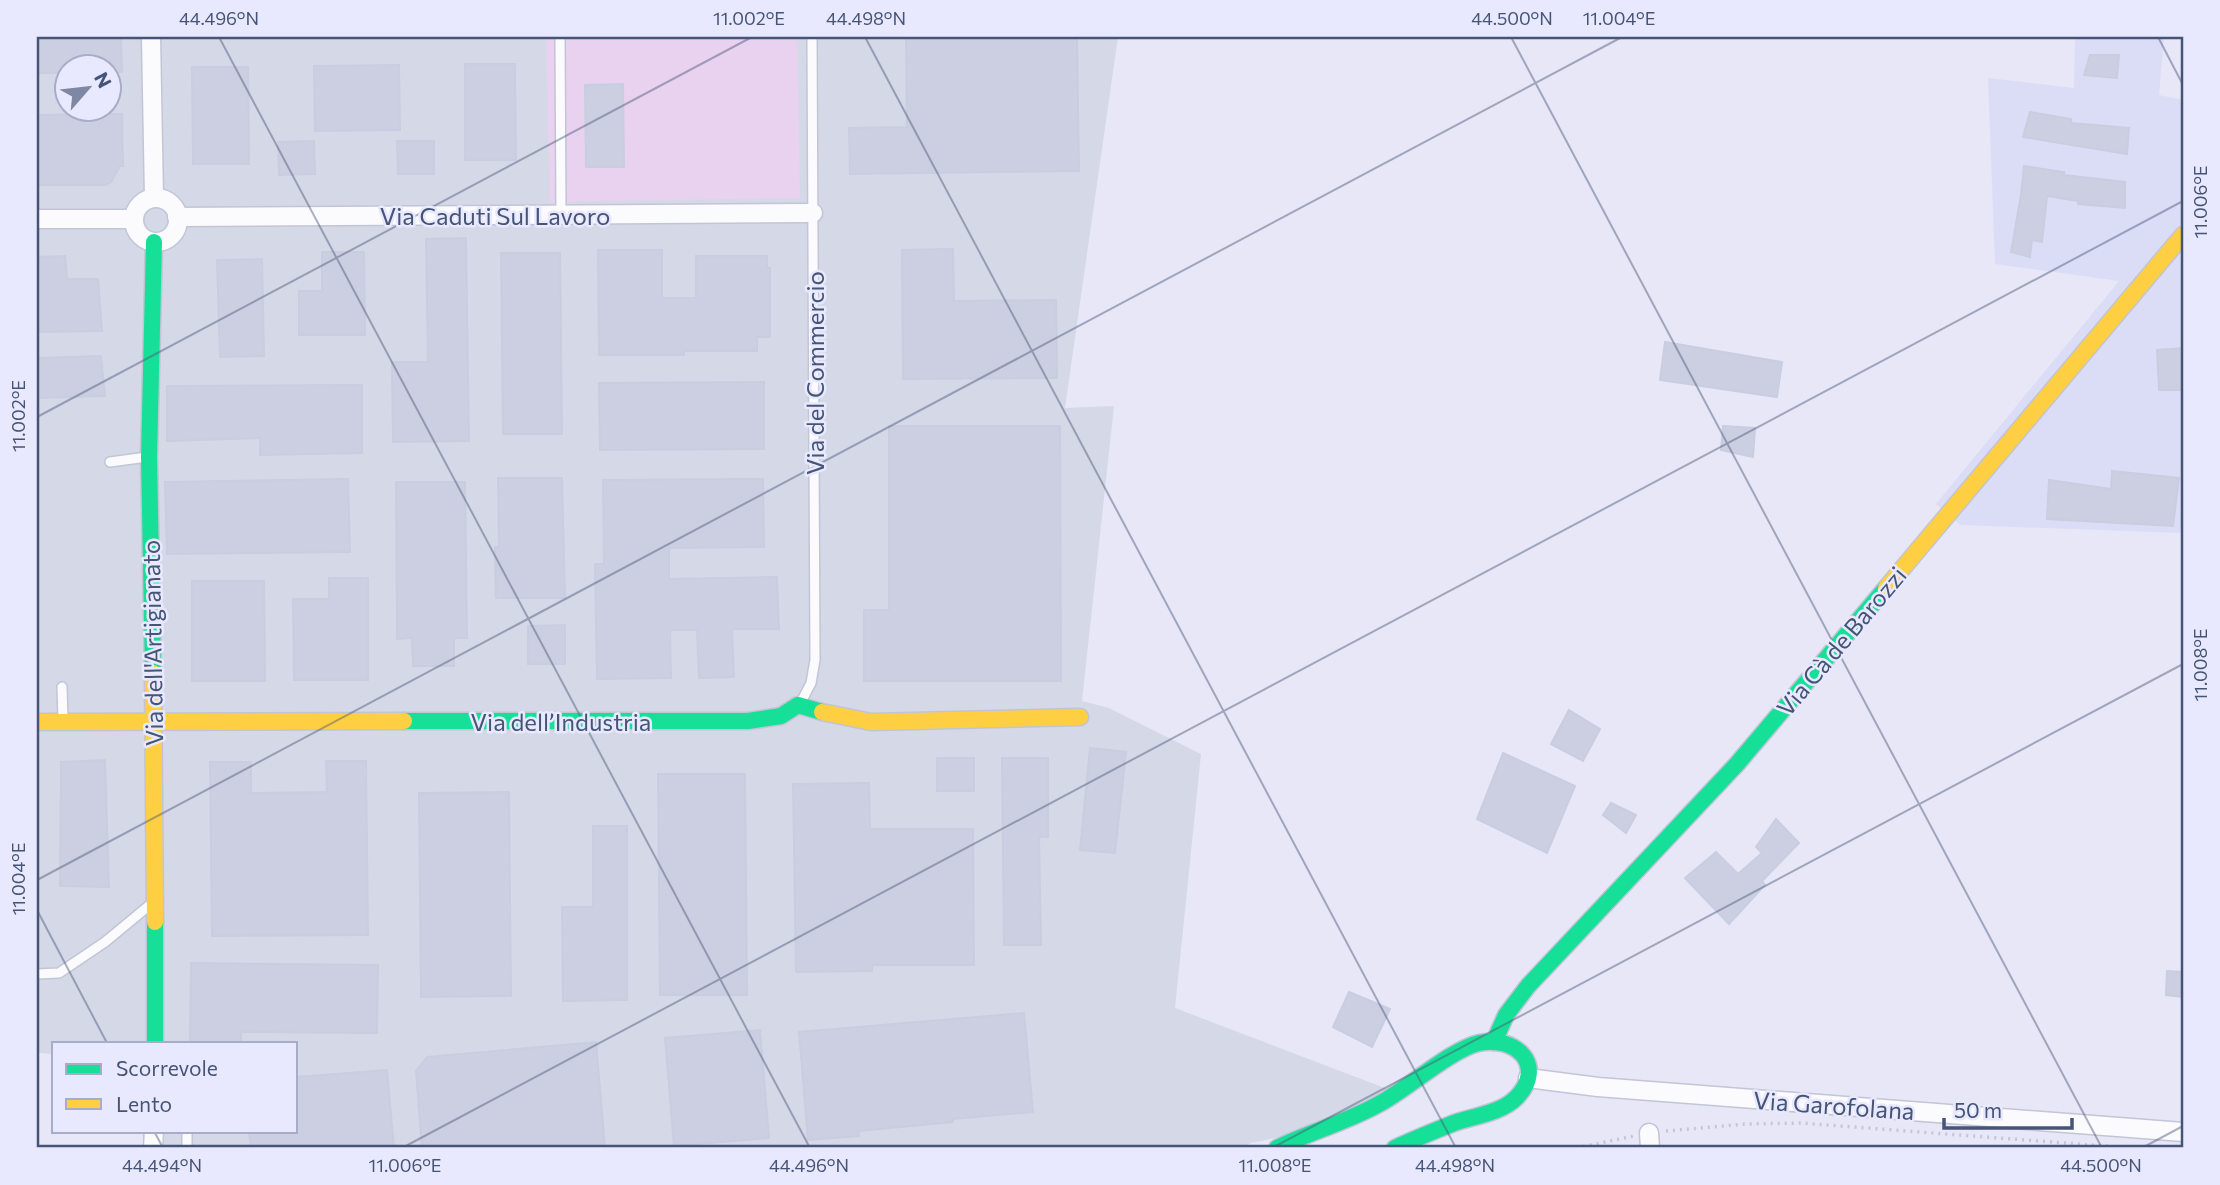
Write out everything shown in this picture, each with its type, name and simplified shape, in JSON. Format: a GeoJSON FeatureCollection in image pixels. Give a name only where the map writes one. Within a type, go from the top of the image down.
{"type":"FeatureCollection","features":[{"type":"Feature","properties":{"kind":"street"},"geometry":{"type":"LineString","coordinates":[[151,37],[154,198]]}},
{"type":"Feature","properties":{"kind":"street"},"geometry":{"type":"LineString","coordinates":[[154,198],[172,205],[177,217],[172,235],[154,242],[137,232],[134,219],[138,207],[154,198]]}},
{"type":"Feature","properties":{"kind":"street","name":"Via Caduti Sul Lavoro"},"geometry":{"type":"LineString","coordinates":[[177,217],[813,213]]}},
{"type":"Feature","properties":{"kind":"street"},"geometry":{"type":"LineString","coordinates":[[37,219],[134,219]]}},
{"type":"Feature","properties":{"kind":"street","name":"Via Cà de Barozzi"},"geometry":{"type":"LineString","coordinates":[[1493,1041],[1506,1015],[1528,986],[1737,765],[2183,235]]}},
{"type":"Feature","properties":{"kind":"street","name":"Via dell'Artigianato"},"geometry":{"type":"LineString","coordinates":[[154,242],[149,457],[154,722],[155,1042]]}},
{"type":"Feature","properties":{"kind":"street"},"geometry":{"type":"LineString","coordinates":[[798,705],[871,722],[1080,717]]}},
{"type":"Feature","properties":{"kind":"street","name":"Via dell’Industria"},"geometry":{"type":"LineString","coordinates":[[37,722],[748,721],[781,716],[798,705]]}},
{"type":"Feature","properties":{"kind":"street"},"geometry":{"type":"LineString","coordinates":[[1277,1148],[1370,1109],[1479,1043],[1493,1041],[1517,1046],[1523,1052],[1528,1062],[1528,1078],[1522,1091],[1505,1106],[1395,1148]]}},
{"type":"Feature","properties":{"kind":"street","name":"Via Garofolana"},"geometry":{"type":"LineString","coordinates":[[1528,1078],[1598,1087],[2183,1132]]}},
{"type":"Feature","properties":{"kind":"lane"},"geometry":{"type":"LineString","coordinates":[[560,37],[561,215]]}},
{"type":"Feature","properties":{"kind":"lane","name":"Via del Commercio"},"geometry":{"type":"LineString","coordinates":[[798,705],[811,683],[815,660],[812,37]]}},
{"type":"Feature","properties":{"kind":"lane"},"geometry":{"type":"LineString","coordinates":[[110,462],[149,457]]}},
{"type":"Feature","properties":{"kind":"lane"},"geometry":{"type":"LineString","coordinates":[[62,687],[63,722]]}},
{"type":"Feature","properties":{"kind":"lane"},"geometry":{"type":"LineString","coordinates":[[37,974],[59,973],[105,942],[155,901]]}},
{"type":"Feature","properties":{"kind":"path"},"geometry":{"type":"LineString","coordinates":[[1576,1148],[1650,1141],[1746,1124],[1801,1123],[2131,1148]]}},
{"type":"Feature","properties":{"kind":"shaded area"},"geometry":{"type":"Polygon","coordinates":[[[37,37],[1118,37],[1065,408],[1114,406],[1082,701],[1109,708],[1201,754],[1175,1008],[1390,1090],[1280,1137],[1251,1143],[1243,1148],[144,1148],[142,1132],[298,1132],[298,1042],[52,1042],[52,1054],[37,1053],[37,37]]]}},
{"type":"Feature","properties":{"kind":"shaded area"},"geometry":{"type":"Polygon","coordinates":[[[546,37],[797,37],[800,198],[550,202],[546,37]]]}},
{"type":"Feature","properties":{"kind":"shaded area"},"geometry":{"type":"Polygon","coordinates":[[[2075,37],[2164,37],[2159,95],[2183,100],[2183,533],[1960,525],[1936,504],[2119,281],[1995,264],[1988,78],[2074,88],[2075,37]]]}},
{"type":"Feature","properties":{"kind":"building"},"geometry":{"type":"Polygon","coordinates":[[[37,37],[121,37],[121,52],[52,52],[52,73],[37,73],[37,37]]]}},
{"type":"Feature","properties":{"kind":"building"},"geometry":{"type":"Polygon","coordinates":[[[906,37],[1077,37],[1079,171],[850,174],[849,128],[907,127],[906,37]]]}},
{"type":"Feature","properties":{"kind":"building"},"geometry":{"type":"Polygon","coordinates":[[[2090,55],[2119,55],[2117,78],[2084,75],[2090,55]]]}},
{"type":"Feature","properties":{"kind":"building"},"geometry":{"type":"Polygon","coordinates":[[[465,64],[515,64],[516,160],[465,160],[465,64]]]}},
{"type":"Feature","properties":{"kind":"building"},"geometry":{"type":"Polygon","coordinates":[[[399,65],[400,130],[315,131],[314,66],[399,65]]]}},
{"type":"Feature","properties":{"kind":"building"},"geometry":{"type":"Polygon","coordinates":[[[192,67],[248,67],[249,164],[193,164],[192,67]]]}},
{"type":"Feature","properties":{"kind":"building"},"geometry":{"type":"Polygon","coordinates":[[[623,84],[624,167],[586,167],[585,85],[623,84]]]}},
{"type":"Feature","properties":{"kind":"building"},"geometry":{"type":"Polygon","coordinates":[[[2030,112],[2071,119],[2071,123],[2129,128],[2127,154],[2023,137],[2030,112]]]}},
{"type":"Feature","properties":{"kind":"building"},"geometry":{"type":"Polygon","coordinates":[[[122,114],[123,166],[120,166],[111,182],[106,185],[37,185],[37,115],[52,115],[52,122],[122,122],[122,114]]]}},
{"type":"Feature","properties":{"kind":"building"},"geometry":{"type":"Polygon","coordinates":[[[314,141],[315,174],[279,175],[278,142],[314,141]]]}},
{"type":"Feature","properties":{"kind":"building"},"geometry":{"type":"Polygon","coordinates":[[[397,141],[434,141],[434,174],[398,174],[397,141]]]}},
{"type":"Feature","properties":{"kind":"building"},"geometry":{"type":"Polygon","coordinates":[[[2024,166],[2064,172],[2064,175],[2125,182],[2125,208],[2078,204],[2078,201],[2047,196],[2042,242],[2032,240],[2030,257],[2011,252],[2024,166]]]}},
{"type":"Feature","properties":{"kind":"building"},"geometry":{"type":"Polygon","coordinates":[[[466,238],[469,441],[393,442],[392,362],[428,362],[426,239],[466,238]]]}},
{"type":"Feature","properties":{"kind":"building"},"geometry":{"type":"Polygon","coordinates":[[[953,249],[954,301],[1056,300],[1057,378],[903,379],[902,250],[953,249]]]}},
{"type":"Feature","properties":{"kind":"building"},"geometry":{"type":"Polygon","coordinates":[[[598,250],[662,250],[662,298],[696,298],[696,256],[767,256],[767,268],[770,268],[770,337],[757,337],[757,351],[684,351],[684,355],[599,355],[598,250]]]}},
{"type":"Feature","properties":{"kind":"building"},"geometry":{"type":"Polygon","coordinates":[[[322,252],[364,252],[365,335],[299,335],[299,291],[322,291],[322,252]]]}},
{"type":"Feature","properties":{"kind":"building"},"geometry":{"type":"Polygon","coordinates":[[[501,253],[560,253],[562,434],[503,434],[501,253]]]}},
{"type":"Feature","properties":{"kind":"building"},"geometry":{"type":"Polygon","coordinates":[[[65,256],[67,279],[98,279],[102,331],[37,332],[37,257],[65,256]]]}},
{"type":"Feature","properties":{"kind":"building"},"geometry":{"type":"Polygon","coordinates":[[[262,259],[264,356],[220,357],[217,260],[262,259]]]}},
{"type":"Feature","properties":{"kind":"building"},"geometry":{"type":"Polygon","coordinates":[[[1665,342],[1782,362],[1777,397],[1660,380],[1665,342]]]}},
{"type":"Feature","properties":{"kind":"building"},"geometry":{"type":"Polygon","coordinates":[[[2183,348],[2183,390],[2159,390],[2157,350],[2183,348]]]}},
{"type":"Feature","properties":{"kind":"building"},"geometry":{"type":"Polygon","coordinates":[[[101,356],[105,396],[37,398],[37,358],[101,356]]]}},
{"type":"Feature","properties":{"kind":"building"},"geometry":{"type":"Polygon","coordinates":[[[764,382],[764,449],[600,450],[599,383],[764,382]]]}},
{"type":"Feature","properties":{"kind":"building"},"geometry":{"type":"Polygon","coordinates":[[[362,385],[362,453],[260,455],[260,438],[167,441],[167,386],[362,385]]]}},
{"type":"Feature","properties":{"kind":"building"},"geometry":{"type":"Polygon","coordinates":[[[889,426],[1060,426],[1061,681],[864,681],[864,610],[889,610],[889,426]]]}},
{"type":"Feature","properties":{"kind":"building"},"geometry":{"type":"Polygon","coordinates":[[[1723,426],[1755,428],[1753,457],[1721,450],[1723,426]]]}},
{"type":"Feature","properties":{"kind":"building"},"geometry":{"type":"Polygon","coordinates":[[[2112,471],[2179,478],[2173,526],[2047,519],[2049,480],[2111,489],[2112,471]]]}},
{"type":"Feature","properties":{"kind":"building"},"geometry":{"type":"Polygon","coordinates":[[[498,478],[562,478],[565,598],[496,598],[495,547],[499,547],[498,478]]]}},
{"type":"Feature","properties":{"kind":"building"},"geometry":{"type":"Polygon","coordinates":[[[348,479],[350,552],[167,554],[165,482],[348,479]]]}},
{"type":"Feature","properties":{"kind":"building"},"geometry":{"type":"Polygon","coordinates":[[[763,479],[764,547],[669,548],[669,579],[777,577],[779,629],[732,629],[734,677],[699,678],[697,630],[670,630],[671,678],[597,679],[595,564],[604,564],[603,480],[763,479]]]}},
{"type":"Feature","properties":{"kind":"building"},"geometry":{"type":"Polygon","coordinates":[[[396,482],[465,482],[467,638],[454,638],[454,666],[413,666],[412,638],[397,639],[396,482]]]}},
{"type":"Feature","properties":{"kind":"building"},"geometry":{"type":"Polygon","coordinates":[[[329,578],[368,578],[368,680],[294,680],[293,599],[329,599],[329,578]]]}},
{"type":"Feature","properties":{"kind":"building"},"geometry":{"type":"Polygon","coordinates":[[[192,581],[264,581],[265,681],[192,681],[192,581]]]}},
{"type":"Feature","properties":{"kind":"building"},"geometry":{"type":"Polygon","coordinates":[[[565,625],[565,664],[528,664],[528,626],[565,625]]]}},
{"type":"Feature","properties":{"kind":"building"},"geometry":{"type":"Polygon","coordinates":[[[1569,710],[1600,729],[1583,761],[1551,744],[1569,710]]]}},
{"type":"Feature","properties":{"kind":"building"},"geometry":{"type":"Polygon","coordinates":[[[1090,748],[1126,752],[1115,853],[1080,850],[1090,748]]]}},
{"type":"Feature","properties":{"kind":"building"},"geometry":{"type":"Polygon","coordinates":[[[1503,753],[1575,786],[1547,853],[1477,819],[1503,753]]]}},
{"type":"Feature","properties":{"kind":"building"},"geometry":{"type":"Polygon","coordinates":[[[937,758],[974,758],[974,791],[937,791],[937,758]]]}},
{"type":"Feature","properties":{"kind":"building"},"geometry":{"type":"Polygon","coordinates":[[[1002,758],[1048,758],[1048,837],[1039,837],[1041,945],[1004,945],[1002,758]]]}},
{"type":"Feature","properties":{"kind":"building"},"geometry":{"type":"Polygon","coordinates":[[[105,760],[109,887],[60,886],[61,762],[105,760]]]}},
{"type":"Feature","properties":{"kind":"building"},"geometry":{"type":"Polygon","coordinates":[[[326,761],[366,761],[368,935],[212,936],[210,762],[251,762],[251,793],[327,792],[326,761]]]}},
{"type":"Feature","properties":{"kind":"building"},"geometry":{"type":"Polygon","coordinates":[[[658,774],[745,774],[747,995],[660,995],[658,774]]]}},
{"type":"Feature","properties":{"kind":"building"},"geometry":{"type":"Polygon","coordinates":[[[869,783],[870,829],[973,829],[974,965],[872,965],[872,971],[796,972],[793,784],[869,783]]]}},
{"type":"Feature","properties":{"kind":"building"},"geometry":{"type":"Polygon","coordinates":[[[509,792],[511,996],[421,997],[419,793],[509,792]]]}},
{"type":"Feature","properties":{"kind":"building"},"geometry":{"type":"Polygon","coordinates":[[[1611,803],[1636,815],[1626,833],[1603,815],[1611,803]]]}},
{"type":"Feature","properties":{"kind":"building"},"geometry":{"type":"Polygon","coordinates":[[[1776,819],[1799,843],[1762,881],[1765,885],[1729,924],[1685,878],[1716,852],[1738,874],[1762,853],[1756,847],[1776,819]]]}},
{"type":"Feature","properties":{"kind":"building"},"geometry":{"type":"Polygon","coordinates":[[[593,826],[627,826],[627,1000],[563,1001],[562,907],[593,907],[593,826]]]}},
{"type":"Feature","properties":{"kind":"building"},"geometry":{"type":"Polygon","coordinates":[[[191,963],[378,965],[377,1033],[241,1032],[241,1042],[190,1042],[191,963]]]}},
{"type":"Feature","properties":{"kind":"building"},"geometry":{"type":"Polygon","coordinates":[[[2167,971],[2183,972],[2183,997],[2166,995],[2167,971]]]}},
{"type":"Feature","properties":{"kind":"building"},"geometry":{"type":"Polygon","coordinates":[[[1349,992],[1390,1009],[1372,1047],[1333,1027],[1349,992]]]}},
{"type":"Feature","properties":{"kind":"building"},"geometry":{"type":"Polygon","coordinates":[[[1024,1013],[1033,1112],[953,1119],[953,1122],[858,1131],[859,1136],[808,1140],[799,1032],[1024,1013]]]}},
{"type":"Feature","properties":{"kind":"building"},"geometry":{"type":"Polygon","coordinates":[[[760,1030],[769,1138],[674,1146],[665,1038],[760,1030]]]}},
{"type":"Feature","properties":{"kind":"building"},"geometry":{"type":"Polygon","coordinates":[[[596,1042],[605,1148],[422,1148],[416,1071],[427,1057],[596,1042]]]}},
{"type":"Feature","properties":{"kind":"building"},"geometry":{"type":"Polygon","coordinates":[[[387,1070],[394,1148],[251,1148],[249,1132],[298,1132],[298,1077],[387,1070]]]}},
{"type":"Feature","properties":{"kind":"traffic: fast"},"geometry":{"type":"LineString","coordinates":[[153,673],[149,457],[154,242]]}},
{"type":"Feature","properties":{"kind":"traffic: fast"},"geometry":{"type":"LineString","coordinates":[[1494,1042],[1506,1015],[1528,986],[1737,764],[1886,588]]}},
{"type":"Feature","properties":{"kind":"traffic: fast"},"geometry":{"type":"LineString","coordinates":[[404,721],[748,721],[781,716],[798,705],[822,712]]}},
{"type":"Feature","properties":{"kind":"traffic: fast"},"geometry":{"type":"LineString","coordinates":[[155,922],[155,1042]]}},
{"type":"Feature","properties":{"kind":"traffic: fast"},"geometry":{"type":"LineString","coordinates":[[1277,1148],[1379,1104],[1468,1047],[1492,1042],[1515,1048],[1523,1055],[1529,1074],[1525,1085],[1511,1102],[1395,1148]]}},
{"type":"Feature","properties":{"kind":"traffic: slow"},"geometry":{"type":"LineString","coordinates":[[1886,588],[2183,235]]}},
{"type":"Feature","properties":{"kind":"traffic: slow"},"geometry":{"type":"LineString","coordinates":[[153,673],[155,922]]}},
{"type":"Feature","properties":{"kind":"traffic: slow"},"geometry":{"type":"LineString","coordinates":[[822,712],[871,722],[1080,717]]}},
{"type":"Feature","properties":{"kind":"traffic: slow"},"geometry":{"type":"LineString","coordinates":[[37,722],[404,721]]}}]}
